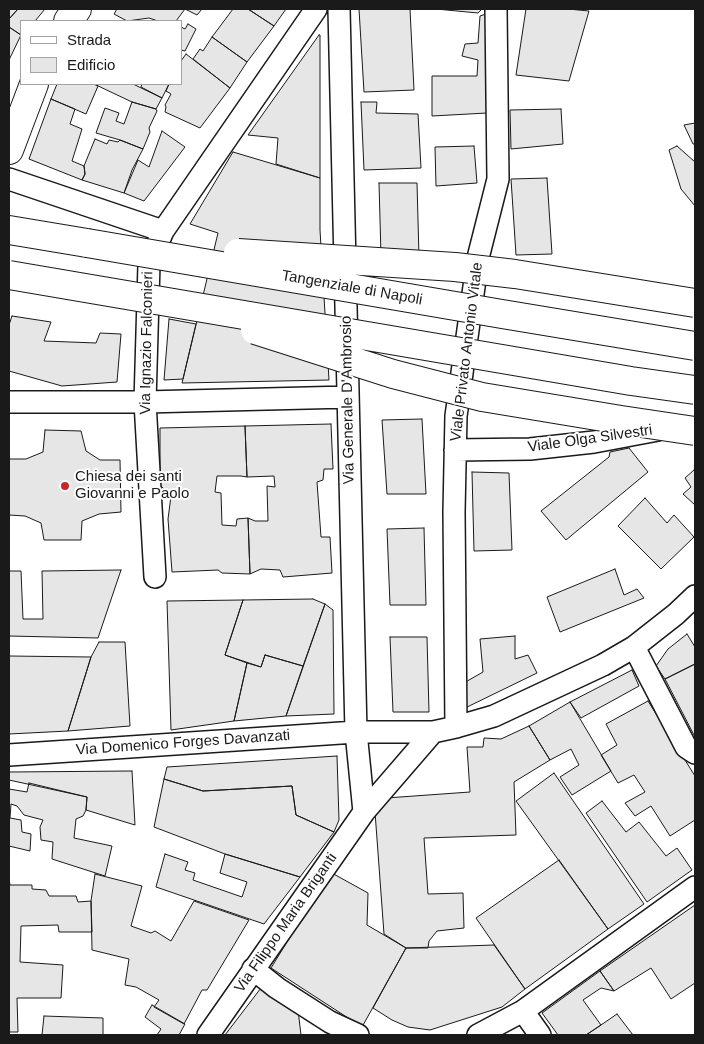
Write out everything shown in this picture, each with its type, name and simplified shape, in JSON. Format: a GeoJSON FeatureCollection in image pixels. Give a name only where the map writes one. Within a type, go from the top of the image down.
{"type":"FeatureCollection","features":[{"type":"Feature","properties":{"kind":"main road"},"geometry":{"type":"LineString","coordinates":[[69,20],[77,9]]}},
{"type":"Feature","properties":{"kind":"main road"},"geometry":{"type":"LineString","coordinates":[[9,150],[34,85]]}},
{"type":"Feature","properties":{"kind":"main road","name":"Tangenziale di Napoli"},"geometry":{"type":"LineString","coordinates":[[9,230],[695,346]]}},
{"type":"Feature","properties":{"kind":"main road"},"geometry":{"type":"LineString","coordinates":[[87,243],[455,267],[515,274],[695,303]]}},
{"type":"Feature","properties":{"kind":"main road"},"geometry":{"type":"LineString","coordinates":[[9,275],[630,381],[695,390]]}},
{"type":"Feature","properties":{"kind":"main road"},"geometry":{"type":"LineString","coordinates":[[166,301],[393,374],[437,386],[510,401],[695,431]]}},
{"type":"Feature","properties":{"kind":"street","name":"Via Ignazio Falconieri"},"geometry":{"type":"LineString","coordinates":[[155,577],[145,402],[149,264],[163,231],[316,9]]}},
{"type":"Feature","properties":{"kind":"street","name":"Via Generale D'Ambrosio"},"geometry":{"type":"LineString","coordinates":[[340,9],[356,732]]}},
{"type":"Feature","properties":{"kind":"street","name":"Viale Privato Antonio Vitale"},"geometry":{"type":"LineString","coordinates":[[456,727],[456,416],[478,258],[498,179],[496,9]]}},
{"type":"Feature","properties":{"kind":"street"},"geometry":{"type":"LineString","coordinates":[[9,179],[163,231]]}},
{"type":"Feature","properties":{"kind":"street"},"geometry":{"type":"LineString","coordinates":[[9,402],[145,402],[348,397]]}},
{"type":"Feature","properties":{"kind":"street","name":"Viale Olga Silvestri"},"geometry":{"type":"LineString","coordinates":[[455,450],[530,449],[594,442],[695,423]]}},
{"type":"Feature","properties":{"kind":"street"},"geometry":{"type":"LineString","coordinates":[[364,812],[356,732],[433,732],[494,716],[603,665],[634,647],[676,614],[695,596]]}},
{"type":"Feature","properties":{"kind":"street"},"geometry":{"type":"LineString","coordinates":[[634,647],[686,748],[695,753]]}},
{"type":"Feature","properties":{"kind":"street","name":"Via Domenico Forges Davanzati"},"geometry":{"type":"LineString","coordinates":[[9,755],[356,732]]}},
{"type":"Feature","properties":{"kind":"street","name":"Via Filippo Maria Briganti"},"geometry":{"type":"LineString","coordinates":[[208,1035],[364,812],[433,732]]}},
{"type":"Feature","properties":{"kind":"street"},"geometry":{"type":"LineString","coordinates":[[478,1035],[523,1011],[695,887]]}},
{"type":"Feature","properties":{"kind":"street"},"geometry":{"type":"LineString","coordinates":[[253,969],[277,988],[330,1022],[358,1035]]}},
{"type":"Feature","properties":{"kind":"street"},"geometry":{"type":"LineString","coordinates":[[523,1011],[540,1035]]}},
{"type":"Feature","properties":{"kind":"building"},"geometry":{"type":"Polygon","coordinates":[[[9,9],[18,9],[9,19],[9,9]]]}},
{"type":"Feature","properties":{"kind":"building"},"geometry":{"type":"Polygon","coordinates":[[[18,9],[45,9],[36,20],[20,20],[20,34],[9,27],[9,19],[18,9]]]}},
{"type":"Feature","properties":{"kind":"building"},"geometry":{"type":"Polygon","coordinates":[[[117,9],[185,9],[177,20],[155,20],[149,18],[125,20],[114,14],[117,9]]]}},
{"type":"Feature","properties":{"kind":"building"},"geometry":{"type":"Polygon","coordinates":[[[185,9],[202,9],[197,15],[185,9]]]}},
{"type":"Feature","properties":{"kind":"building"},"geometry":{"type":"Polygon","coordinates":[[[233,9],[248,9],[274,26],[247,62],[212,37],[233,9]]]}},
{"type":"Feature","properties":{"kind":"building"},"geometry":{"type":"Polygon","coordinates":[[[248,9],[286,9],[274,26],[248,9]]]}},
{"type":"Feature","properties":{"kind":"building"},"geometry":{"type":"Polygon","coordinates":[[[359,9],[410,9],[414,90],[364,92],[359,9]]]}},
{"type":"Feature","properties":{"kind":"building"},"geometry":{"type":"Polygon","coordinates":[[[436,9],[482,9],[478,13],[436,9]]]}},
{"type":"Feature","properties":{"kind":"building"},"geometry":{"type":"Polygon","coordinates":[[[526,9],[589,11],[569,81],[516,75],[526,9]]]}},
{"type":"Feature","properties":{"kind":"building"},"geometry":{"type":"Polygon","coordinates":[[[492,12],[487,113],[432,116],[432,76],[477,76],[478,60],[462,56],[465,44],[478,43],[480,16],[492,12]]]}},
{"type":"Feature","properties":{"kind":"building"},"geometry":{"type":"Polygon","coordinates":[[[188,24],[196,29],[185,51],[182,50],[182,28],[185,29],[188,24]]]}},
{"type":"Feature","properties":{"kind":"building"},"geometry":{"type":"Polygon","coordinates":[[[9,27],[20,34],[20,37],[9,60],[9,27]]]}},
{"type":"Feature","properties":{"kind":"building"},"geometry":{"type":"Polygon","coordinates":[[[319,35],[320,178],[276,164],[278,138],[248,135],[319,35]]]}},
{"type":"Feature","properties":{"kind":"building"},"geometry":{"type":"Polygon","coordinates":[[[212,37],[247,62],[230,88],[193,59],[200,49],[203,51],[212,37]]]}},
{"type":"Feature","properties":{"kind":"building"},"geometry":{"type":"Polygon","coordinates":[[[186,54],[230,88],[200,128],[165,112],[165,105],[171,94],[166,91],[169,85],[182,85],[182,60],[186,54]]]}},
{"type":"Feature","properties":{"kind":"building"},"geometry":{"type":"Polygon","coordinates":[[[57,85],[98,86],[86,114],[51,99],[57,85]]]}},
{"type":"Feature","properties":{"kind":"building"},"geometry":{"type":"Polygon","coordinates":[[[96,85],[135,85],[162,98],[156,109],[132,102],[96,85]]]}},
{"type":"Feature","properties":{"kind":"building"},"geometry":{"type":"Polygon","coordinates":[[[142,85],[168,85],[162,98],[141,87],[142,85]]]}},
{"type":"Feature","properties":{"kind":"building"},"geometry":{"type":"Polygon","coordinates":[[[51,99],[75,109],[70,124],[82,129],[72,161],[84,166],[85,174],[82,180],[29,159],[51,99]]]}},
{"type":"Feature","properties":{"kind":"building"},"geometry":{"type":"Polygon","coordinates":[[[132,102],[156,109],[157,111],[149,128],[150,132],[143,149],[96,133],[105,108],[119,113],[116,121],[124,124],[132,102]]]}},
{"type":"Feature","properties":{"kind":"building"},"geometry":{"type":"Polygon","coordinates":[[[361,102],[377,102],[376,113],[418,114],[421,168],[364,170],[361,102]]]}},
{"type":"Feature","properties":{"kind":"building"},"geometry":{"type":"Polygon","coordinates":[[[561,109],[563,144],[511,149],[510,110],[561,109]]]}},
{"type":"Feature","properties":{"kind":"building"},"geometry":{"type":"Polygon","coordinates":[[[695,123],[695,144],[693,144],[684,125],[695,123]]]}},
{"type":"Feature","properties":{"kind":"building"},"geometry":{"type":"Polygon","coordinates":[[[162,131],[185,147],[144,201],[124,193],[138,160],[149,167],[162,131]]]}},
{"type":"Feature","properties":{"kind":"building"},"geometry":{"type":"Polygon","coordinates":[[[95,139],[107,144],[109,140],[118,142],[120,140],[143,149],[132,170],[124,193],[82,180],[85,174],[84,166],[95,139]]]}},
{"type":"Feature","properties":{"kind":"building"},"geometry":{"type":"Polygon","coordinates":[[[474,146],[477,183],[436,186],[435,147],[474,146]]]}},
{"type":"Feature","properties":{"kind":"building"},"geometry":{"type":"Polygon","coordinates":[[[677,146],[695,162],[695,206],[681,189],[669,150],[677,146]]]}},
{"type":"Feature","properties":{"kind":"building"},"geometry":{"type":"Polygon","coordinates":[[[233,152],[320,178],[320,230],[329,380],[182,383],[218,233],[190,224],[233,152]]]}},
{"type":"Feature","properties":{"kind":"building"},"geometry":{"type":"Polygon","coordinates":[[[547,178],[552,254],[516,255],[511,179],[547,178]]]}},
{"type":"Feature","properties":{"kind":"building"},"geometry":{"type":"Polygon","coordinates":[[[379,183],[417,183],[419,257],[381,256],[379,183]]]}},
{"type":"Feature","properties":{"kind":"building"},"geometry":{"type":"Polygon","coordinates":[[[12,316],[51,322],[44,341],[96,343],[100,333],[121,334],[117,382],[62,386],[9,371],[9,325],[12,316]]]}},
{"type":"Feature","properties":{"kind":"building"},"geometry":{"type":"Polygon","coordinates":[[[169,319],[196,324],[183,379],[164,380],[169,319]]]}},
{"type":"Feature","properties":{"kind":"building"},"geometry":{"type":"Polygon","coordinates":[[[422,419],[426,494],[387,494],[382,420],[422,419]]]}},
{"type":"Feature","properties":{"kind":"building"},"geometry":{"type":"Polygon","coordinates":[[[331,424],[333,469],[324,469],[323,480],[317,482],[321,537],[330,537],[332,573],[283,577],[280,570],[261,569],[250,574],[248,518],[255,521],[268,521],[267,486],[275,487],[274,476],[247,477],[245,426],[331,424]]]}},
{"type":"Feature","properties":{"kind":"building"},"geometry":{"type":"Polygon","coordinates":[[[245,426],[247,477],[217,476],[215,492],[221,493],[222,525],[236,526],[237,519],[248,518],[250,574],[222,573],[218,570],[172,572],[168,519],[171,496],[160,485],[160,428],[245,426]]]}},
{"type":"Feature","properties":{"kind":"building","name":"Chiesa dei santi Giovanni e Paolo"},"geometry":{"type":"Polygon","coordinates":[[[45,430],[81,431],[86,451],[100,460],[120,460],[121,512],[99,514],[82,521],[81,540],[44,540],[41,523],[25,516],[9,515],[9,459],[26,459],[43,452],[45,430]]]}},
{"type":"Feature","properties":{"kind":"building"},"geometry":{"type":"Polygon","coordinates":[[[629,448],[648,472],[566,540],[541,511],[609,457],[610,452],[629,448]]]}},
{"type":"Feature","properties":{"kind":"building"},"geometry":{"type":"Polygon","coordinates":[[[694,470],[695,505],[683,494],[691,487],[685,478],[694,470]]]}},
{"type":"Feature","properties":{"kind":"building"},"geometry":{"type":"Polygon","coordinates":[[[472,472],[509,473],[512,550],[474,551],[472,472]]]}},
{"type":"Feature","properties":{"kind":"building"},"geometry":{"type":"Polygon","coordinates":[[[645,498],[667,523],[674,515],[694,537],[661,569],[618,526],[645,498]]]}},
{"type":"Feature","properties":{"kind":"building"},"geometry":{"type":"Polygon","coordinates":[[[424,528],[426,605],[390,605],[387,529],[424,528]]]}},
{"type":"Feature","properties":{"kind":"building"},"geometry":{"type":"Polygon","coordinates":[[[615,569],[624,595],[637,589],[644,598],[560,632],[547,597],[615,569]]]}},
{"type":"Feature","properties":{"kind":"building"},"geometry":{"type":"Polygon","coordinates":[[[121,570],[98,638],[9,636],[9,571],[21,571],[23,619],[43,619],[42,571],[121,570]]]}},
{"type":"Feature","properties":{"kind":"building"},"geometry":{"type":"Polygon","coordinates":[[[313,599],[325,604],[303,666],[265,655],[261,667],[225,655],[243,600],[313,599]]]}},
{"type":"Feature","properties":{"kind":"building"},"geometry":{"type":"Polygon","coordinates":[[[243,600],[225,655],[247,663],[234,721],[171,730],[167,601],[243,600]]]}},
{"type":"Feature","properties":{"kind":"building"},"geometry":{"type":"Polygon","coordinates":[[[325,604],[333,610],[334,714],[286,716],[325,604]]]}},
{"type":"Feature","properties":{"kind":"building"},"geometry":{"type":"Polygon","coordinates":[[[687,634],[695,647],[695,664],[665,679],[656,666],[668,649],[687,634]]]}},
{"type":"Feature","properties":{"kind":"building"},"geometry":{"type":"Polygon","coordinates":[[[515,636],[515,659],[528,655],[537,673],[463,709],[462,684],[483,672],[480,639],[515,636]]]}},
{"type":"Feature","properties":{"kind":"building"},"geometry":{"type":"Polygon","coordinates":[[[390,637],[427,637],[429,712],[393,712],[390,637]]]}},
{"type":"Feature","properties":{"kind":"building"},"geometry":{"type":"Polygon","coordinates":[[[99,642],[125,642],[130,726],[68,731],[91,657],[99,642]]]}},
{"type":"Feature","properties":{"kind":"building"},"geometry":{"type":"Polygon","coordinates":[[[265,655],[303,666],[286,716],[234,721],[247,663],[261,667],[265,655]]]}},
{"type":"Feature","properties":{"kind":"building"},"geometry":{"type":"Polygon","coordinates":[[[9,656],[91,657],[68,731],[9,734],[9,656]]]}},
{"type":"Feature","properties":{"kind":"building"},"geometry":{"type":"Polygon","coordinates":[[[695,664],[695,737],[665,679],[695,664]]]}},
{"type":"Feature","properties":{"kind":"building"},"geometry":{"type":"Polygon","coordinates":[[[632,670],[639,686],[581,718],[570,702],[632,670]]]}},
{"type":"Feature","properties":{"kind":"building"},"geometry":{"type":"Polygon","coordinates":[[[648,701],[695,776],[695,820],[670,836],[651,806],[635,816],[625,803],[645,792],[634,775],[618,783],[601,755],[617,745],[606,724],[648,701]]]}},
{"type":"Feature","properties":{"kind":"building"},"geometry":{"type":"Polygon","coordinates":[[[570,702],[611,771],[572,795],[560,777],[579,765],[571,749],[550,760],[529,726],[570,702]]]}},
{"type":"Feature","properties":{"kind":"building"},"geometry":{"type":"Polygon","coordinates":[[[529,726],[550,760],[514,782],[516,835],[424,838],[428,894],[463,893],[464,928],[437,931],[429,941],[428,948],[406,948],[384,934],[375,812],[386,798],[470,792],[467,747],[483,747],[484,738],[501,739],[529,726]]]}},
{"type":"Feature","properties":{"kind":"building"},"geometry":{"type":"Polygon","coordinates":[[[337,756],[339,820],[334,832],[296,815],[292,786],[203,791],[164,779],[167,767],[337,756]]]}},
{"type":"Feature","properties":{"kind":"building"},"geometry":{"type":"Polygon","coordinates":[[[132,771],[135,825],[86,810],[87,797],[9,780],[9,772],[132,771]]]}},
{"type":"Feature","properties":{"kind":"building"},"geometry":{"type":"Polygon","coordinates":[[[554,773],[644,904],[608,929],[516,801],[554,773]]]}},
{"type":"Feature","properties":{"kind":"building"},"geometry":{"type":"Polygon","coordinates":[[[164,779],[203,791],[292,786],[296,815],[334,832],[300,877],[225,854],[154,827],[164,779]]]}},
{"type":"Feature","properties":{"kind":"building"},"geometry":{"type":"Polygon","coordinates":[[[29,783],[87,797],[86,810],[83,816],[76,819],[74,838],[112,846],[105,876],[52,859],[53,842],[41,840],[40,827],[43,820],[24,815],[17,806],[11,804],[10,818],[21,820],[22,832],[31,834],[30,851],[9,846],[9,789],[27,792],[29,783]]]}},
{"type":"Feature","properties":{"kind":"building"},"geometry":{"type":"Polygon","coordinates":[[[602,801],[626,832],[639,822],[666,856],[677,848],[692,870],[647,902],[586,813],[602,801]]]}},
{"type":"Feature","properties":{"kind":"building"},"geometry":{"type":"Polygon","coordinates":[[[165,854],[188,862],[185,870],[195,873],[193,880],[242,897],[247,882],[220,873],[225,854],[300,877],[264,924],[156,887],[165,854]]]}},
{"type":"Feature","properties":{"kind":"building"},"geometry":{"type":"Polygon","coordinates":[[[559,860],[608,929],[525,989],[476,918],[559,860]]]}},
{"type":"Feature","properties":{"kind":"building"},"geometry":{"type":"Polygon","coordinates":[[[330,872],[368,893],[367,925],[406,948],[362,1027],[271,968],[330,872]]]}},
{"type":"Feature","properties":{"kind":"building"},"geometry":{"type":"Polygon","coordinates":[[[95,874],[142,886],[131,926],[151,933],[155,931],[171,941],[194,901],[249,920],[207,990],[202,990],[184,1024],[154,1007],[159,1000],[136,987],[125,985],[129,959],[92,950],[91,901],[95,874]]]}},
{"type":"Feature","properties":{"kind":"building"},"geometry":{"type":"Polygon","coordinates":[[[9,878],[10,885],[32,885],[32,889],[46,890],[49,896],[76,896],[78,902],[91,901],[92,932],[59,932],[58,925],[21,926],[20,962],[63,965],[61,998],[17,998],[18,1032],[9,1032],[9,878]]]}},
{"type":"Feature","properties":{"kind":"building"},"geometry":{"type":"Polygon","coordinates":[[[695,905],[695,983],[671,999],[651,968],[614,991],[600,971],[695,905]]]}},
{"type":"Feature","properties":{"kind":"building"},"geometry":{"type":"Polygon","coordinates":[[[494,945],[525,989],[502,1007],[430,1030],[408,1027],[373,1008],[406,948],[494,945]]]}},
{"type":"Feature","properties":{"kind":"building"},"geometry":{"type":"Polygon","coordinates":[[[600,971],[614,991],[601,988],[583,1000],[601,1025],[586,1035],[558,1035],[542,1013],[600,971]]]}},
{"type":"Feature","properties":{"kind":"building"},"geometry":{"type":"Polygon","coordinates":[[[261,988],[298,1010],[301,1035],[225,1035],[261,988]]]}},
{"type":"Feature","properties":{"kind":"building"},"geometry":{"type":"Polygon","coordinates":[[[152,1005],[185,1024],[179,1035],[157,1035],[161,1029],[145,1017],[152,1005]]]}},
{"type":"Feature","properties":{"kind":"building"},"geometry":{"type":"Polygon","coordinates":[[[617,1014],[633,1035],[586,1035],[601,1025],[617,1014]]]}},
{"type":"Feature","properties":{"kind":"building"},"geometry":{"type":"Polygon","coordinates":[[[44,1016],[103,1018],[103,1035],[42,1035],[44,1016]]]}},
{"type":"Feature","properties":{"kind":"place","name":"Chiesa dei santi Giovanni e Paolo"},"geometry":{"type":"Point","coordinates":[65,486]}}]}
